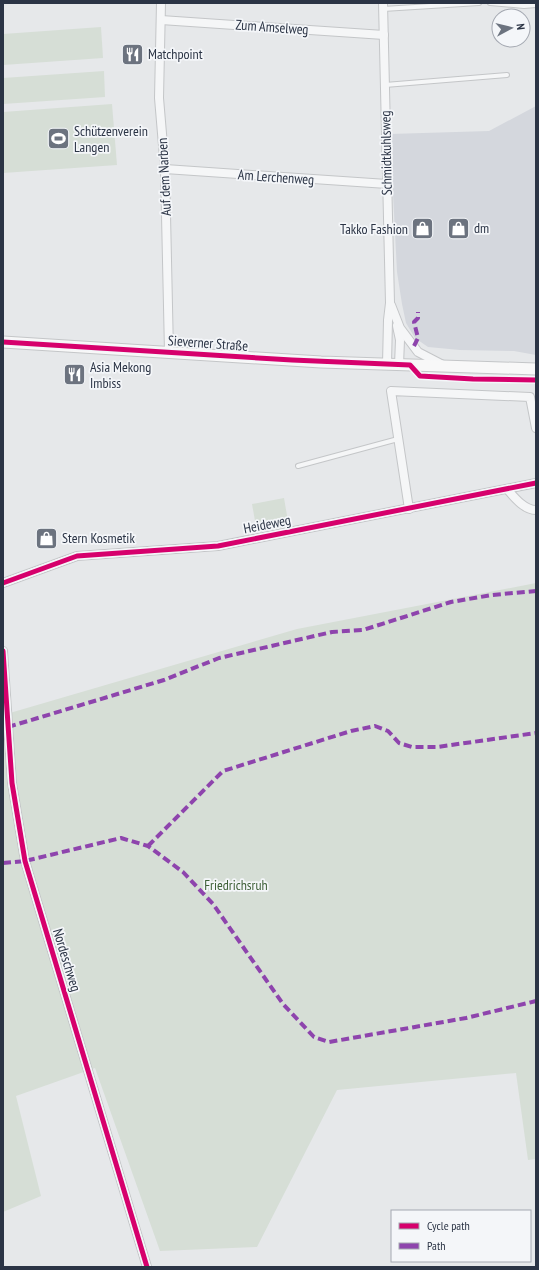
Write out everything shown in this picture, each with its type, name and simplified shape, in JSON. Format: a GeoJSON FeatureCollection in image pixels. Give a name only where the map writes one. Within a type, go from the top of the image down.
{"type":"FeatureCollection","features":[{"type":"Feature","properties":{"kind":"main road","name":"Sieverner Straße"},"geometry":{"type":"LineString","coordinates":[[3,342],[292,360],[536,369]]}},
{"type":"Feature","properties":{"kind":"street","name":"Auf dem Narben"},"geometry":{"type":"LineString","coordinates":[[161,3],[159,98],[165,169],[169,352]]}},
{"type":"Feature","properties":{"kind":"street","name":"Schmidtkuhlsweg"},"geometry":{"type":"LineString","coordinates":[[383,6],[390,303],[387,364]]}},
{"type":"Feature","properties":{"kind":"street","name":"Zum Amselweg"},"geometry":{"type":"LineString","coordinates":[[161,20],[384,35]]}},
{"type":"Feature","properties":{"kind":"street","name":"Am Lerchenweg"},"geometry":{"type":"LineString","coordinates":[[165,169],[387,184]]}},
{"type":"Feature","properties":{"kind":"street","name":"Schmidtkuhlsweg"},"geometry":{"type":"LineString","coordinates":[[390,303],[400,340],[399,365]]}},
{"type":"Feature","properties":{"kind":"street","name":"Schmidtkuhlsweg"},"geometry":{"type":"LineString","coordinates":[[395,318],[405,336],[418,352],[444,366]]}},
{"type":"Feature","properties":{"kind":"street"},"geometry":{"type":"LineString","coordinates":[[409,509],[391,391],[530,397],[536,428]]}},
{"type":"Feature","properties":{"kind":"street","name":"Heideweg"},"geometry":{"type":"LineString","coordinates":[[3,583],[77,556],[218,546],[536,483]]}},
{"type":"Feature","properties":{"kind":"street"},"geometry":{"type":"LineString","coordinates":[[507,489],[530,510],[536,510]]}},
{"type":"Feature","properties":{"kind":"street","name":"Nordeschweg"},"geometry":{"type":"LineString","coordinates":[[3,651],[12,783],[25,861],[147,1267]]}},
{"type":"Feature","properties":{"kind":"lane"},"geometry":{"type":"LineString","coordinates":[[383,6],[479,3]]}},
{"type":"Feature","properties":{"kind":"lane"},"geometry":{"type":"LineString","coordinates":[[490,3],[524,6],[536,5]]}},
{"type":"Feature","properties":{"kind":"lane"},"geometry":{"type":"LineString","coordinates":[[385,85],[507,75]]}},
{"type":"Feature","properties":{"kind":"lane"},"geometry":{"type":"LineString","coordinates":[[298,466],[398,439]]}},
{"type":"Feature","properties":{"kind":"shaded area"},"geometry":{"type":"Polygon","coordinates":[[[536,106],[536,355],[514,351],[460,350],[428,347],[415,338],[406,323],[402,304],[397,272],[390,134],[489,131],[536,106]]]}},
{"type":"Feature","properties":{"kind":"green space"},"geometry":{"type":"Polygon","coordinates":[[[101,27],[103,58],[3,65],[3,34],[101,27]]]}},
{"type":"Feature","properties":{"kind":"green space"},"geometry":{"type":"Polygon","coordinates":[[[104,71],[105,97],[3,104],[3,78],[104,71]]]}},
{"type":"Feature","properties":{"kind":"green space","name":"Schützenverein Langen"},"geometry":{"type":"Polygon","coordinates":[[[112,104],[117,165],[3,173],[3,112],[112,104]]]}},
{"type":"Feature","properties":{"kind":"green space"},"geometry":{"type":"Polygon","coordinates":[[[284,498],[289,527],[257,532],[252,504],[284,498]]]}},
{"type":"Feature","properties":{"kind":"green space","name":"Friedrichsruh"},"geometry":{"type":"Polygon","coordinates":[[[536,583],[536,1159],[528,1160],[516,1073],[337,1090],[257,1247],[160,1251],[95,1068],[16,1096],[41,1196],[3,1212],[3,715],[297,629],[536,583]]]}},
{"type":"Feature","properties":{"kind":"marked path"},"geometry":{"type":"LineString","coordinates":[[414,346],[418,338],[414,322],[418,318],[418,312]]}},
{"type":"Feature","properties":{"kind":"marked path"},"geometry":{"type":"LineString","coordinates":[[8,727],[164,680],[219,658],[332,632],[363,630],[451,602],[492,595],[536,591]]}},
{"type":"Feature","properties":{"kind":"marked path"},"geometry":{"type":"LineString","coordinates":[[148,846],[223,771],[351,731],[375,726],[388,731],[399,743],[412,747],[437,747],[536,733]]}},
{"type":"Feature","properties":{"kind":"marked path"},"geometry":{"type":"LineString","coordinates":[[3,863],[25,861],[121,838],[148,846],[183,872],[213,904],[283,1004],[314,1037],[329,1042],[466,1018],[536,1001]]}},
{"type":"Feature","properties":{"kind":"cycle path"},"geometry":{"type":"LineString","coordinates":[[3,342],[292,360],[410,365],[420,376],[536,380]]}},
{"type":"Feature","properties":{"kind":"cycle path"},"geometry":{"type":"LineString","coordinates":[[3,583],[77,556],[218,546],[536,483]]}},
{"type":"Feature","properties":{"kind":"cycle path"},"geometry":{"type":"LineString","coordinates":[[3,651],[12,783],[25,861],[147,1267]]}},
{"type":"Feature","properties":{"kind":"place","name":"Matchpoint"},"geometry":{"type":"Point","coordinates":[133,54]}},
{"type":"Feature","properties":{"kind":"place","name":"Schützenverein Langen"},"geometry":{"type":"Point","coordinates":[59,139]}},
{"type":"Feature","properties":{"kind":"place","name":"dm"},"geometry":{"type":"Point","coordinates":[458,228]}},
{"type":"Feature","properties":{"kind":"place","name":"Takko Fashion"},"geometry":{"type":"Point","coordinates":[423,229]}},
{"type":"Feature","properties":{"kind":"place","name":"Asia Mekong Imbiss"},"geometry":{"type":"Point","coordinates":[75,375]}},
{"type":"Feature","properties":{"kind":"place","name":"Stern Kosmetik"},"geometry":{"type":"Point","coordinates":[46,538]}}]}
